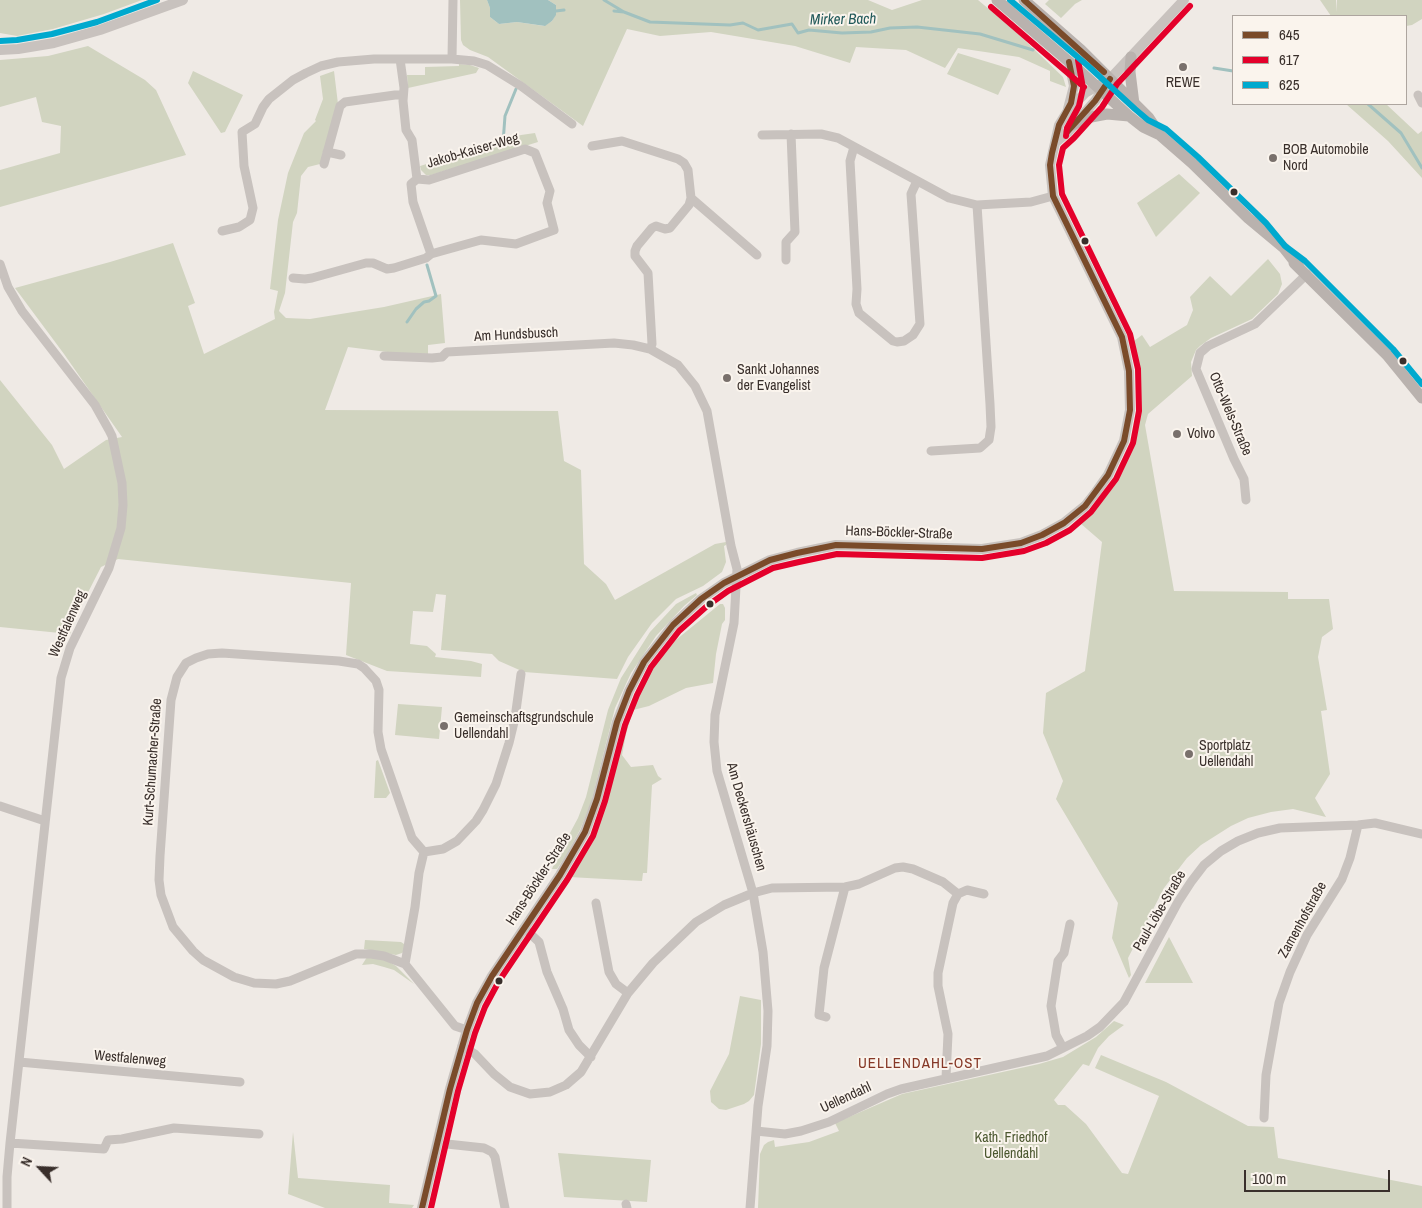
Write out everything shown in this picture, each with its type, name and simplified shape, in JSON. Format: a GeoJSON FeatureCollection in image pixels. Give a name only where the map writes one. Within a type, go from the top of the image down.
{"type":"FeatureCollection","features":[{"type":"Feature","properties":{"kind":"main road"},"geometry":{"type":"LineString","coordinates":[[997,0],[1129,116],[1143,127],[1162,136]]}},
{"type":"Feature","properties":{"kind":"main road"},"geometry":{"type":"LineString","coordinates":[[1024,0],[1081,50],[1149,118],[1162,136],[1260,229],[1279,252],[1303,270],[1387,355],[1422,398]]}},
{"type":"Feature","properties":{"kind":"main road"},"geometry":{"type":"LineString","coordinates":[[1131,57],[1130,72],[1134,104]]}},
{"type":"Feature","properties":{"kind":"main road"},"geometry":{"type":"LineString","coordinates":[[1073,125],[1086,118],[1107,114],[1129,116]]}},
{"type":"Feature","properties":{"kind":"street"},"geometry":{"type":"LineString","coordinates":[[0,50],[54,43],[100,30],[182,0]]}},
{"type":"Feature","properties":{"kind":"street"},"geometry":{"type":"LineString","coordinates":[[452,58],[453,0]]}},
{"type":"Feature","properties":{"kind":"street"},"geometry":{"type":"LineString","coordinates":[[1055,143],[1073,125],[1099,88],[1110,79],[1184,0]]}},
{"type":"Feature","properties":{"kind":"street"},"geometry":{"type":"LineString","coordinates":[[222,231],[239,226],[250,220],[253,208],[244,166],[242,132],[255,124],[269,99],[293,80],[321,66],[355,60],[452,58],[474,61],[487,65],[521,86],[572,124]]}},
{"type":"Feature","properties":{"kind":"street","name":"Jakob-Kaiser-Weg"},"geometry":{"type":"LineString","coordinates":[[400,59],[404,88],[406,130],[412,140],[418,179]]}},
{"type":"Feature","properties":{"kind":"street"},"geometry":{"type":"LineString","coordinates":[[1067,112],[1071,103],[1074,86],[1069,62]]}},
{"type":"Feature","properties":{"kind":"street","name":"Hans-Böckler-Straße"},"geometry":{"type":"LineString","coordinates":[[422,1208],[462,1046],[477,1003],[488,982],[565,867],[585,832],[597,799],[622,706],[644,662],[663,636],[690,609],[712,591],[770,560],[796,552],[836,545],[982,549],[1021,543],[1064,523],[1085,506],[1114,463],[1124,442],[1130,410],[1130,371],[1122,337],[1053,196],[1050,165],[1059,126],[1067,112],[1085,93],[1099,88]]}},
{"type":"Feature","properties":{"kind":"street"},"geometry":{"type":"LineString","coordinates":[[324,164],[340,106],[345,102],[394,95],[403,96]]}},
{"type":"Feature","properties":{"kind":"street"},"geometry":{"type":"LineString","coordinates":[[786,260],[786,242],[795,232],[790,134]]}},
{"type":"Feature","properties":{"kind":"street"},"geometry":{"type":"LineString","coordinates":[[762,135],[822,134],[838,138],[949,198],[976,205],[1031,202],[1053,196]]}},
{"type":"Feature","properties":{"kind":"street"},"geometry":{"type":"LineString","coordinates":[[592,146],[622,141],[684,160],[688,170],[692,198],[689,205],[670,228],[665,229],[656,226],[652,228],[636,246],[635,256],[648,273],[652,344],[650,349]]}},
{"type":"Feature","properties":{"kind":"street"},"geometry":{"type":"LineString","coordinates":[[854,147],[850,160],[858,289],[856,304],[859,313],[892,341],[897,342],[904,341],[913,335],[920,324],[911,194],[916,181]]}},
{"type":"Feature","properties":{"kind":"street","name":"Jakob-Kaiser-Weg"},"geometry":{"type":"LineString","coordinates":[[293,278],[305,280],[366,262],[387,269],[394,268],[426,258],[431,254],[481,240],[516,244],[552,232],[554,228],[547,203],[550,191],[535,153],[528,149],[429,180],[418,179],[411,184],[411,192],[431,254]]}},
{"type":"Feature","properties":{"kind":"street"},"geometry":{"type":"LineString","coordinates":[[327,152],[341,155]]}},
{"type":"Feature","properties":{"kind":"street"},"geometry":{"type":"LineString","coordinates":[[692,198],[757,255]]}},
{"type":"Feature","properties":{"kind":"street"},"geometry":{"type":"LineString","coordinates":[[931,451],[980,448],[989,440],[991,427],[990,404],[976,205]]}},
{"type":"Feature","properties":{"kind":"street","name":"Westfalenweg"},"geometry":{"type":"LineString","coordinates":[[0,264],[8,287],[22,312],[95,405],[109,430],[122,482],[123,505],[121,528],[110,568],[70,648],[61,678],[10,1143],[7,1208]]}},
{"type":"Feature","properties":{"kind":"street","name":"Otto-Wels-Straße"},"geometry":{"type":"LineString","coordinates":[[1246,500],[1244,479],[1196,369],[1200,353],[1208,346],[1255,324],[1303,270]]}},
{"type":"Feature","properties":{"kind":"street","name":"Am Hundsbusch"},"geometry":{"type":"LineString","coordinates":[[384,356],[432,358],[442,357],[447,352],[614,343],[633,344],[650,349]]}},
{"type":"Feature","properties":{"kind":"street","name":"Am Deckershäuschen"},"geometry":{"type":"LineString","coordinates":[[650,349],[678,366],[695,386],[707,411],[731,546],[737,569],[734,623],[715,715],[714,742],[717,771],[753,893],[763,952],[768,1011],[767,1046],[756,1132],[750,1208]]}},
{"type":"Feature","properties":{"kind":"street","name":"Kurt-Schumacher-Straße"},"geometry":{"type":"LineString","coordinates":[[405,964],[384,956],[356,954],[290,981],[276,984],[254,983],[234,977],[203,960],[193,951],[174,927],[161,895],[159,880],[170,700],[176,677],[182,668],[186,663],[196,658],[208,654],[222,653],[339,661],[358,664],[364,668],[376,681],[379,690],[378,732],[381,749],[412,838],[424,852]]}},
{"type":"Feature","properties":{"kind":"street"},"geometry":{"type":"LineString","coordinates":[[467,1030],[455,1026],[405,964],[424,852],[443,849],[457,841],[476,821],[483,810],[496,784],[509,743],[515,718],[521,674]]}},
{"type":"Feature","properties":{"kind":"street"},"geometry":{"type":"LineString","coordinates":[[0,806],[45,821]]}},
{"type":"Feature","properties":{"kind":"street","name":"Paul-Löbe-Straße"},"geometry":{"type":"LineString","coordinates":[[1115,1013],[1132,990],[1178,902],[1191,882],[1204,865],[1221,851],[1238,841],[1258,833],[1280,828],[1375,823],[1422,834]]}},
{"type":"Feature","properties":{"kind":"street","name":"Zamenhofstraße"},"geometry":{"type":"LineString","coordinates":[[1264,1118],[1266,1075],[1279,1004],[1290,972],[1307,935],[1342,879],[1350,858],[1358,825]]}},
{"type":"Feature","properties":{"kind":"street"},"geometry":{"type":"LineString","coordinates":[[462,1046],[475,1054],[494,1074],[510,1087],[530,1094],[550,1092],[566,1085],[581,1072],[628,993],[653,963],[696,922],[724,905],[753,893],[772,888],[845,887],[859,884],[895,868],[903,867],[913,869],[942,882],[958,894]]}},
{"type":"Feature","properties":{"kind":"street"},"geometry":{"type":"LineString","coordinates":[[826,1018],[819,1015],[824,968],[845,887]]}},
{"type":"Feature","properties":{"kind":"street"},"geometry":{"type":"LineString","coordinates":[[946,1078],[948,1034],[938,986],[938,973],[953,903],[958,894],[967,890],[984,894]]}},
{"type":"Feature","properties":{"kind":"street"},"geometry":{"type":"LineString","coordinates":[[596,903],[609,972],[616,984],[628,993]]}},
{"type":"Feature","properties":{"kind":"street"},"geometry":{"type":"LineString","coordinates":[[1063,1048],[1056,1035],[1051,1006],[1058,961],[1064,954],[1070,924]]}},
{"type":"Feature","properties":{"kind":"street"},"geometry":{"type":"LineString","coordinates":[[524,928],[539,942],[547,972],[569,1030],[579,1045],[591,1057]]}},
{"type":"Feature","properties":{"kind":"street","name":"Uellendahl"},"geometry":{"type":"LineString","coordinates":[[756,1132],[784,1134],[801,1131],[829,1122],[887,1094],[912,1086],[1047,1056],[1087,1036],[1115,1013]]}},
{"type":"Feature","properties":{"kind":"street","name":"Westfalenweg"},"geometry":{"type":"LineString","coordinates":[[19,1062],[240,1082]]}},
{"type":"Feature","properties":{"kind":"street"},"geometry":{"type":"LineString","coordinates":[[10,1143],[104,1150],[108,1140],[122,1139],[174,1128],[259,1134]]}},
{"type":"Feature","properties":{"kind":"street"},"geometry":{"type":"LineString","coordinates":[[447,1144],[484,1148],[492,1152],[495,1157],[505,1208]]}},
{"type":"Feature","properties":{"kind":"green space"},"geometry":{"type":"Polygon","coordinates":[[[0,0],[142,0],[104,14],[53,29],[17,36],[0,33],[0,0]]]}},
{"type":"Feature","properties":{"kind":"green space"},"geometry":{"type":"Polygon","coordinates":[[[460,0],[487,0],[490,8],[490,17],[499,24],[517,22],[544,26],[552,21],[556,14],[556,5],[548,0],[868,0],[892,10],[922,0],[978,0],[1015,31],[1063,77],[1066,87],[1050,81],[1050,71],[1019,57],[958,48],[945,68],[906,50],[856,47],[850,63],[795,46],[711,32],[660,36],[627,29],[583,126],[488,57],[463,45],[461,40],[460,0]]]}},
{"type":"Feature","properties":{"kind":"green space"},"geometry":{"type":"Polygon","coordinates":[[[1049,0],[1082,0],[1075,4],[1061,18],[1045,4],[1049,0]]]}},
{"type":"Feature","properties":{"kind":"green space"},"geometry":{"type":"Polygon","coordinates":[[[1320,0],[1336,0],[1337,12],[1337,0],[1422,0],[1422,19],[1407,26],[1407,15],[1330,15],[1320,0]]]}},
{"type":"Feature","properties":{"kind":"green space"},"geometry":{"type":"Polygon","coordinates":[[[88,46],[145,80],[156,90],[186,155],[0,207],[0,170],[60,153],[61,126],[42,122],[36,97],[0,107],[0,60],[48,56],[88,46]]]}},
{"type":"Feature","properties":{"kind":"green space"},"geometry":{"type":"Polygon","coordinates":[[[958,53],[1011,69],[998,95],[947,74],[958,53]]]}},
{"type":"Feature","properties":{"kind":"green space"},"geometry":{"type":"Polygon","coordinates":[[[459,64],[479,68],[476,73],[408,88],[407,75],[425,75],[425,67],[459,66],[459,64]]]}},
{"type":"Feature","properties":{"kind":"green space"},"geometry":{"type":"Polygon","coordinates":[[[193,71],[243,95],[225,132],[221,133],[188,83],[193,71]]]}},
{"type":"Feature","properties":{"kind":"green space"},"geometry":{"type":"Polygon","coordinates":[[[334,71],[338,104],[320,164],[308,167],[301,176],[297,213],[293,222],[285,293],[279,311],[286,318],[310,319],[384,307],[441,294],[445,343],[428,345],[428,354],[395,353],[348,347],[325,410],[558,411],[564,461],[581,470],[584,564],[606,584],[615,600],[715,544],[726,542],[724,546],[726,562],[722,572],[703,586],[676,599],[652,623],[628,657],[617,679],[524,672],[499,661],[492,654],[441,650],[446,595],[436,594],[433,612],[413,611],[410,644],[427,646],[436,654],[435,657],[482,664],[481,677],[387,671],[346,655],[351,583],[118,559],[101,567],[80,608],[70,634],[0,627],[0,380],[52,445],[64,469],[106,440],[122,437],[15,288],[173,243],[195,303],[188,306],[204,354],[275,319],[274,312],[278,291],[270,289],[278,220],[288,173],[304,133],[316,121],[323,99],[320,76],[334,71]]]}},
{"type":"Feature","properties":{"kind":"green space"},"geometry":{"type":"Polygon","coordinates":[[[1347,105],[1387,105],[1418,134],[1422,131],[1422,178],[1388,141],[1347,105]]]}},
{"type":"Feature","properties":{"kind":"green space"},"geometry":{"type":"Polygon","coordinates":[[[535,133],[538,142],[431,175],[426,175],[421,170],[420,166],[521,135],[535,133]]]}},
{"type":"Feature","properties":{"kind":"green space"},"geometry":{"type":"Polygon","coordinates":[[[1179,174],[1200,193],[1156,237],[1137,203],[1179,174]]]}},
{"type":"Feature","properties":{"kind":"green space","name":"Sportplatz Uellendahl"},"geometry":{"type":"Polygon","coordinates":[[[1268,259],[1280,274],[1282,284],[1278,294],[1252,319],[1211,338],[1200,346],[1196,350],[1191,362],[1192,376],[1148,414],[1145,425],[1174,591],[1288,592],[1288,599],[1329,599],[1333,629],[1322,637],[1318,657],[1327,710],[1321,711],[1330,774],[1315,798],[1326,817],[1293,809],[1271,812],[1248,818],[1231,826],[1201,845],[1187,858],[1164,888],[1128,958],[1131,975],[1129,978],[1112,938],[1118,903],[1056,799],[1063,781],[1043,733],[1046,693],[1085,671],[1102,542],[1080,523],[1108,494],[1123,471],[1139,424],[1140,374],[1134,341],[1142,335],[1150,347],[1187,325],[1193,310],[1190,297],[1210,276],[1231,296],[1268,259]]]}},
{"type":"Feature","properties":{"kind":"green space"},"geometry":{"type":"Polygon","coordinates":[[[696,593],[697,595],[656,636],[631,673],[615,708],[591,803],[580,830],[565,857],[557,869],[552,869],[578,818],[586,797],[608,710],[621,678],[650,632],[676,604],[696,593]]]}},
{"type":"Feature","properties":{"kind":"green space"},"geometry":{"type":"Polygon","coordinates":[[[720,604],[723,604],[725,608],[725,620],[722,624],[716,654],[713,683],[686,688],[649,706],[633,710],[626,734],[622,755],[631,767],[653,765],[658,776],[662,779],[652,785],[647,873],[643,873],[642,881],[569,877],[589,843],[606,804],[626,720],[647,675],[666,648],[720,604]]]}},
{"type":"Feature","properties":{"kind":"green space"},"geometry":{"type":"Polygon","coordinates":[[[398,704],[442,707],[439,739],[395,735],[398,704]]]}},
{"type":"Feature","properties":{"kind":"green space"},"geometry":{"type":"Polygon","coordinates":[[[378,760],[390,793],[386,798],[374,798],[376,761],[378,760]]]}},
{"type":"Feature","properties":{"kind":"green space"},"geometry":{"type":"Polygon","coordinates":[[[1169,937],[1193,983],[1145,983],[1169,937]]]}},
{"type":"Feature","properties":{"kind":"green space"},"geometry":{"type":"Polygon","coordinates":[[[365,940],[401,942],[404,944],[405,951],[396,955],[364,949],[365,940]]]}},
{"type":"Feature","properties":{"kind":"green space"},"geometry":{"type":"Polygon","coordinates":[[[367,957],[386,960],[396,966],[414,984],[394,970],[373,964],[362,965],[367,957]]]}},
{"type":"Feature","properties":{"kind":"green space"},"geometry":{"type":"Polygon","coordinates":[[[740,996],[761,1000],[761,1044],[754,1095],[744,1104],[726,1110],[719,1109],[711,1102],[710,1091],[729,1054],[740,996]]]}},
{"type":"Feature","properties":{"kind":"green space","name":"Kath. Friedhof Uellendahl"},"geometry":{"type":"Polygon","coordinates":[[[1114,1021],[1124,1025],[1109,1036],[1098,1048],[1089,1066],[1083,1064],[1054,1100],[1058,1105],[1065,1105],[1086,1124],[1122,1173],[1128,1174],[1159,1096],[1095,1068],[1101,1055],[1166,1082],[1248,1126],[1274,1127],[1278,1158],[1422,1186],[1422,1208],[758,1208],[760,1154],[764,1145],[768,1142],[774,1140],[775,1147],[809,1142],[839,1131],[835,1123],[902,1094],[1063,1057],[1096,1037],[1114,1021]]]}},
{"type":"Feature","properties":{"kind":"green space"},"geometry":{"type":"Polygon","coordinates":[[[293,1132],[298,1178],[390,1185],[389,1203],[414,1205],[412,1208],[325,1208],[288,1194],[293,1132]]]}},
{"type":"Feature","properties":{"kind":"green space"},"geometry":{"type":"Polygon","coordinates":[[[558,1153],[651,1160],[647,1202],[564,1197],[558,1153]]]}},
{"type":"Feature","properties":{"kind":"water"},"geometry":{"type":"Polygon","coordinates":[[[487,0],[548,0],[556,5],[556,15],[545,26],[517,22],[499,24],[490,17],[490,8],[487,0]]]}},
{"type":"Feature","properties":{"kind":"waterway","name":"Mirker Bach"},"geometry":{"type":"LineString","coordinates":[[604,0],[624,12],[650,22],[730,25],[743,23],[758,30],[792,24],[798,33],[809,30],[842,33],[871,32],[890,28],[917,27],[980,34],[1033,50]]}},
{"type":"Feature","properties":{"kind":"waterway"},"geometry":{"type":"LineString","coordinates":[[556,11],[564,10]]}},
{"type":"Feature","properties":{"kind":"waterway","name":"Mirker Bach"},"geometry":{"type":"LineString","coordinates":[[614,11],[624,12]]}},
{"type":"Feature","properties":{"kind":"waterway","name":"Mirker Bach"},"geometry":{"type":"LineString","coordinates":[[1214,68],[1232,71]]}},
{"type":"Feature","properties":{"kind":"waterway"},"geometry":{"type":"LineString","coordinates":[[503,143],[505,116],[516,89]]}},
{"type":"Feature","properties":{"kind":"waterway","name":"Mirker Bach"},"geometry":{"type":"LineString","coordinates":[[1369,105],[1401,133],[1422,168]]}},
{"type":"Feature","properties":{"kind":"waterway"},"geometry":{"type":"LineString","coordinates":[[407,322],[416,309],[424,302],[436,296],[427,265]]}},
{"type":"Feature","properties":{"kind":"transit line","name":"625"},"geometry":{"type":"LineString","coordinates":[[0,41],[52,34],[97,22],[157,0]]}},
{"type":"Feature","properties":{"kind":"transit line","name":"625"},"geometry":{"type":"LineString","coordinates":[[1010,0],[1148,120],[1166,129],[1198,157],[1266,223],[1285,246],[1305,261],[1393,349],[1422,384]]}},
{"type":"Feature","properties":{"kind":"transit line","name":"645"},"geometry":{"type":"LineString","coordinates":[[1024,0],[1104,72]]}},
{"type":"Feature","properties":{"kind":"transit line","name":"617"},"geometry":{"type":"LineString","coordinates":[[431,1208],[458,1091],[475,1033],[485,1007],[499,981],[567,880],[593,836],[605,801],[625,725],[637,695],[651,667],[679,631],[707,606],[728,591],[773,568],[837,554],[982,558],[1024,551],[1046,543],[1070,530],[1091,512],[1116,479],[1133,443],[1139,411],[1138,369],[1130,334],[1062,194],[1059,165],[1063,148],[1102,107],[1117,84],[1190,6]]}},
{"type":"Feature","properties":{"kind":"transit line","name":"617"},"geometry":{"type":"LineString","coordinates":[[991,7],[1084,87]]}},
{"type":"Feature","properties":{"kind":"transit line","name":"617"},"geometry":{"type":"LineString","coordinates":[[1066,136],[1067,128],[1079,106],[1083,88],[1078,60]]}},
{"type":"Feature","properties":{"kind":"transit line","name":"645"},"geometry":{"type":"LineString","coordinates":[[422,1208],[450,1089],[477,1003],[492,976],[560,875],[585,832],[597,799],[617,722],[629,691],[644,662],[673,625],[701,599],[724,583],[770,560],[797,553],[836,545],[982,549],[1021,543],[1042,535],[1064,523],[1085,506],[1108,475],[1124,441],[1130,410],[1129,371],[1122,337],[1053,196],[1050,165],[1052,153],[1059,125],[1071,103],[1074,86],[1069,62]]}},
{"type":"Feature","properties":{"kind":"transit line","name":"645"},"geometry":{"type":"LineString","coordinates":[[1067,132],[1095,101],[1110,79]]}},
{"type":"Feature","properties":{"kind":"place","name":"REWE"},"geometry":{"type":"Point","coordinates":[1183,67]}},
{"type":"Feature","properties":{"kind":"place","name":"BOB Automobile Nord"},"geometry":{"type":"Point","coordinates":[1273,158]}},
{"type":"Feature","properties":{"kind":"place","name":"Sankt Johannes der Evangelist"},"geometry":{"type":"Point","coordinates":[727,378]}},
{"type":"Feature","properties":{"kind":"place","name":"Volvo"},"geometry":{"type":"Point","coordinates":[1177,434]}},
{"type":"Feature","properties":{"kind":"place","name":"Gemeinschaftsgrundschule Uellendahl"},"geometry":{"type":"Point","coordinates":[444,726]}},
{"type":"Feature","properties":{"kind":"place","name":"Sportplatz Uellendahl"},"geometry":{"type":"Point","coordinates":[1189,754]}},
{"type":"Feature","properties":{"kind":"district","name":"UELLENDAHL-OST"},"geometry":{"type":"Point","coordinates":[920,1064]}}]}
